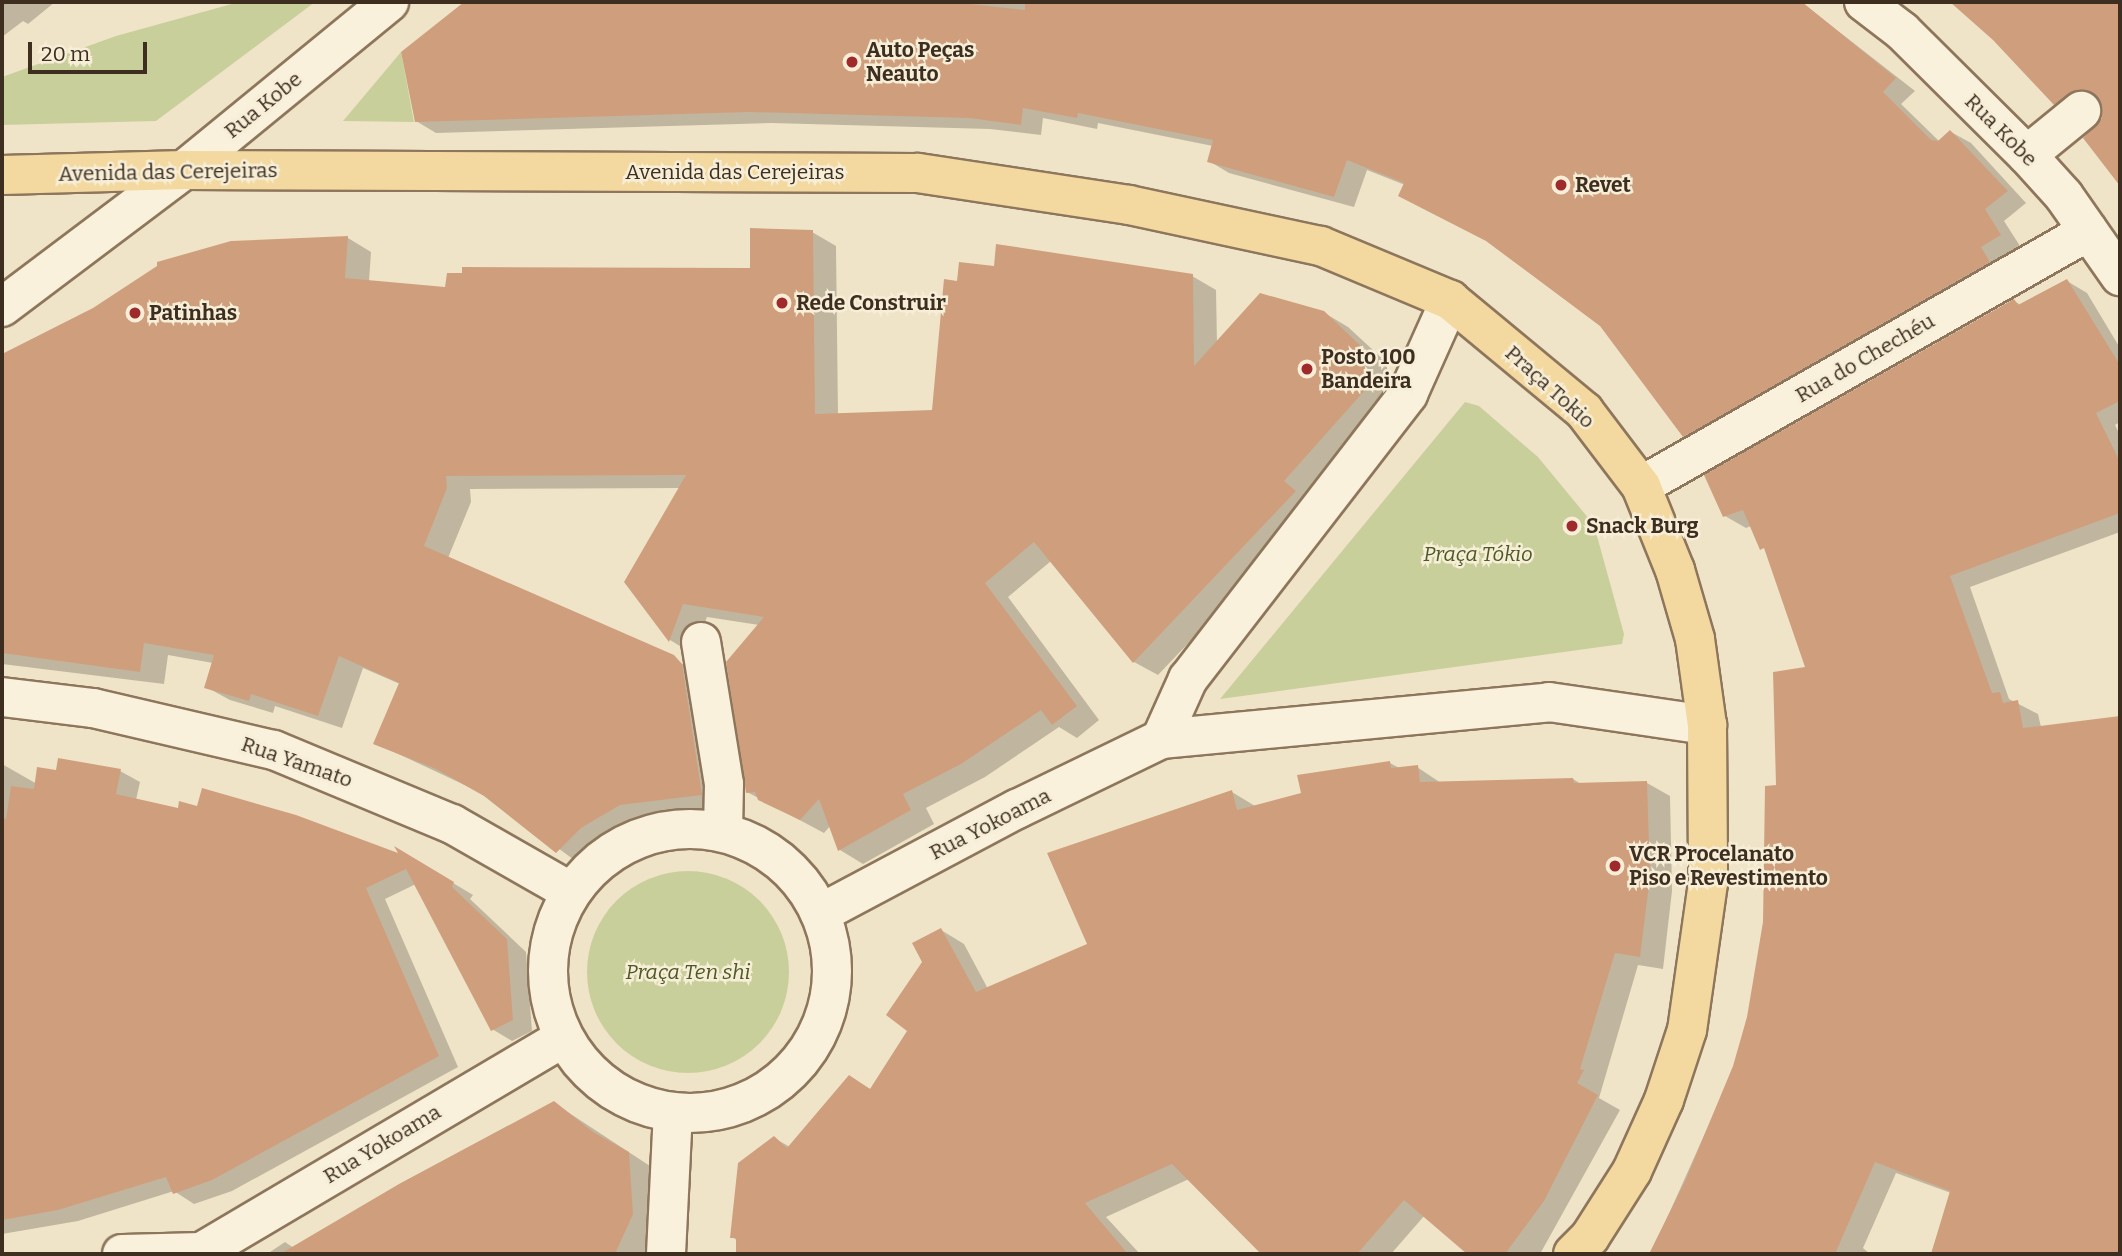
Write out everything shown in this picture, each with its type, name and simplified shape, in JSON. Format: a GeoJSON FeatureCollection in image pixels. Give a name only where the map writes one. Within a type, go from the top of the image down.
{"type":"FeatureCollection","features":[{"type":"Feature","properties":{"kind":"main road","name":"Avenida das Cerejeiras"},"geometry":{"type":"LineString","coordinates":[[2,175],[184,170],[919,173],[1129,205],[1321,246],[1450,300]]}},
{"type":"Feature","properties":{"kind":"main road","name":"Praça Tokio"},"geometry":{"type":"LineString","coordinates":[[1450,300],[1584,411],[1641,486],[1675,570],[1695,639],[1707,725]]}},
{"type":"Feature","properties":{"kind":"main road"},"geometry":{"type":"LineString","coordinates":[[1573,1254],[1590,1237],[1632,1171],[1664,1100],[1686,1030],[1708,883],[1707,725]]}},
{"type":"Feature","properties":{"kind":"street","name":"Rua Kobe"},"geometry":{"type":"LineString","coordinates":[[2,307],[184,170],[388,2]]}},
{"type":"Feature","properties":{"kind":"street","name":"Rua Kobe"},"geometry":{"type":"LineString","coordinates":[[1864,2],[1902,31],[2027,155],[2089,231],[2120,276]]}},
{"type":"Feature","properties":{"kind":"street"},"geometry":{"type":"LineString","coordinates":[[2027,155],[2081,111]]}},
{"type":"Feature","properties":{"kind":"street","name":"Rua do Chechéu"},"geometry":{"type":"LineString","coordinates":[[1641,486],[2089,231]]}},
{"type":"Feature","properties":{"kind":"street"},"geometry":{"type":"LineString","coordinates":[[1161,739],[1188,680],[1408,394],[1450,300]]}},
{"type":"Feature","properties":{"kind":"street"},"geometry":{"type":"LineString","coordinates":[[701,642],[724,783],[723,831]]}},
{"type":"Feature","properties":{"kind":"street","name":"Rua Yamato"},"geometry":{"type":"LineString","coordinates":[[2,697],[93,708],[274,750],[452,824],[571,892]]}},
{"type":"Feature","properties":{"kind":"street"},"geometry":{"type":"LineString","coordinates":[[1161,739],[1549,702],[1707,725]]}},
{"type":"Feature","properties":{"kind":"street","name":"Rua Yokoama"},"geometry":{"type":"LineString","coordinates":[[821,913],[1017,809],[1161,739]]}},
{"type":"Feature","properties":{"kind":"street"},"geometry":{"type":"LineString","coordinates":[[680,828],[723,831],[764,848],[797,876],[821,913],[832,955],[830,997],[816,1038],[790,1073],[757,1098],[716,1112],[673,1114],[629,1100],[591,1075],[563,1038],[551,1002],[547,964],[554,927],[571,892],[600,860],[638,837],[680,828]]}},
{"type":"Feature","properties":{"kind":"street","name":"Rua Yokoama"},"geometry":{"type":"LineString","coordinates":[[122,1254],[200,1253],[563,1038]]}},
{"type":"Feature","properties":{"kind":"street"},"geometry":{"type":"LineString","coordinates":[[666,1254],[673,1114]]}},
{"type":"Feature","properties":{"kind":"green space"},"geometry":{"type":"Polygon","coordinates":[[[239,2],[315,2],[156,121],[2,125],[2,77],[116,36],[239,2]]]}},
{"type":"Feature","properties":{"kind":"green space"},"geometry":{"type":"Polygon","coordinates":[[[401,52],[414,122],[343,121],[401,52]]]}},
{"type":"Feature","properties":{"kind":"green space","name":"Praça Tókio"},"geometry":{"type":"Polygon","coordinates":[[[1465,402],[1479,406],[1538,457],[1594,525],[1624,634],[1622,644],[1220,699],[1465,402]]]}},
{"type":"Feature","properties":{"kind":"green space","name":"Praça Ten shi"},"geometry":{"type":"Polygon","coordinates":[[[688,871],[727,879],[744,888],[759,901],[772,916],[781,933],[789,972],[781,1011],[772,1028],[759,1043],[744,1056],[727,1065],[688,1073],[649,1065],[632,1056],[617,1043],[604,1028],[595,1011],[587,972],[595,933],[604,916],[617,901],[632,888],[649,879],[688,871]]]}},
{"type":"Feature","properties":{"kind":"building"},"geometry":{"type":"Polygon","coordinates":[[[464,2],[953,2],[1025,10],[1025,2],[1802,2],[1896,78],[1883,92],[1931,140],[1938,141],[1950,130],[2008,191],[1985,209],[2001,235],[1981,247],[1990,262],[1683,437],[1600,326],[1486,241],[1398,196],[1404,183],[1347,160],[1334,197],[1207,162],[1213,140],[1078,113],[1077,118],[1023,108],[1021,125],[969,118],[750,112],[415,122],[401,52],[464,2]]]}},
{"type":"Feature","properties":{"kind":"building"},"geometry":{"type":"Polygon","coordinates":[[[1950,2],[2120,2],[2120,186],[2083,138],[2102,118],[2097,97],[2077,90],[2054,105],[1993,40],[1950,2]]]}},
{"type":"Feature","properties":{"kind":"building"},"geometry":{"type":"Polygon","coordinates":[[[750,228],[813,230],[815,414],[932,410],[944,279],[957,281],[959,262],[994,266],[996,244],[1193,274],[1194,366],[1260,293],[1324,311],[1363,348],[1366,389],[1284,481],[1296,491],[1133,663],[1034,542],[985,583],[1077,706],[1052,725],[1041,710],[961,764],[903,794],[911,810],[838,851],[819,799],[800,820],[758,800],[755,792],[746,793],[726,662],[764,617],[683,604],[669,642],[624,582],[686,475],[446,476],[447,488],[424,546],[674,655],[682,664],[702,795],[620,805],[581,828],[556,853],[484,796],[436,769],[373,744],[399,683],[339,656],[318,716],[251,694],[249,701],[204,688],[214,655],[144,643],[140,672],[2,653],[2,354],[93,308],[157,266],[157,262],[231,241],[348,236],[345,278],[445,287],[447,273],[462,273],[462,267],[750,268],[750,228]]]}},
{"type":"Feature","properties":{"kind":"building"},"geometry":{"type":"Polygon","coordinates":[[[2067,279],[2120,365],[2120,401],[2096,413],[2120,462],[2120,513],[1950,576],[1992,693],[2000,692],[2003,703],[2018,700],[2023,728],[2120,716],[2120,1254],[1931,1254],[1950,1191],[1875,1162],[1835,1254],[1649,1254],[1686,1179],[1733,1066],[1747,1017],[1763,922],[1765,786],[1776,785],[1773,672],[1805,667],[1764,548],[1760,550],[1743,510],[1723,517],[1704,475],[2014,299],[2018,305],[2067,279]]]}},
{"type":"Feature","properties":{"kind":"building"},"geometry":{"type":"Polygon","coordinates":[[[58,758],[121,769],[116,794],[178,808],[179,801],[197,806],[202,788],[296,815],[398,853],[394,846],[454,882],[452,887],[507,939],[513,1020],[491,1031],[406,869],[366,888],[439,1056],[212,1180],[173,1194],[166,1177],[58,1210],[2,1220],[2,818],[6,819],[11,786],[34,789],[37,767],[56,770],[58,758]]]}},
{"type":"Feature","properties":{"kind":"building"},"geometry":{"type":"Polygon","coordinates":[[[1390,761],[1391,768],[1418,765],[1420,782],[1573,778],[1574,783],[1647,781],[1650,877],[1640,957],[1615,953],[1580,1069],[1584,1070],[1577,1083],[1598,1095],[1544,1201],[1505,1254],[1467,1254],[1404,1200],[1357,1254],[1261,1254],[1172,1164],[1085,1203],[1128,1254],[736,1254],[736,1238],[730,1238],[738,1163],[774,1136],[787,1148],[849,1075],[870,1089],[907,1031],[886,1015],[922,962],[912,943],[941,928],[976,992],[1087,944],[1047,853],[1232,790],[1237,810],[1301,793],[1297,775],[1390,761]]]}},
{"type":"Feature","properties":{"kind":"building"},"geometry":{"type":"Polygon","coordinates":[[[554,1101],[593,1132],[629,1152],[633,1214],[615,1254],[280,1254],[399,1184],[554,1101]]]}},
{"type":"Feature","properties":{"kind":"place","name":"Auto Peças Neauto"},"geometry":{"type":"Point","coordinates":[852,62]}},
{"type":"Feature","properties":{"kind":"place","name":"Revet"},"geometry":{"type":"Point","coordinates":[1561,185]}},
{"type":"Feature","properties":{"kind":"place","name":"Rede Construir"},"geometry":{"type":"Point","coordinates":[782,303]}},
{"type":"Feature","properties":{"kind":"place","name":"Patinhas"},"geometry":{"type":"Point","coordinates":[135,313]}},
{"type":"Feature","properties":{"kind":"place","name":"Posto 100 Bandeira"},"geometry":{"type":"Point","coordinates":[1307,369]}},
{"type":"Feature","properties":{"kind":"place","name":"Snack Burg"},"geometry":{"type":"Point","coordinates":[1572,526]}},
{"type":"Feature","properties":{"kind":"place","name":"VCR Procelanato Piso e Revestimento"},"geometry":{"type":"Point","coordinates":[1615,866]}}]}
